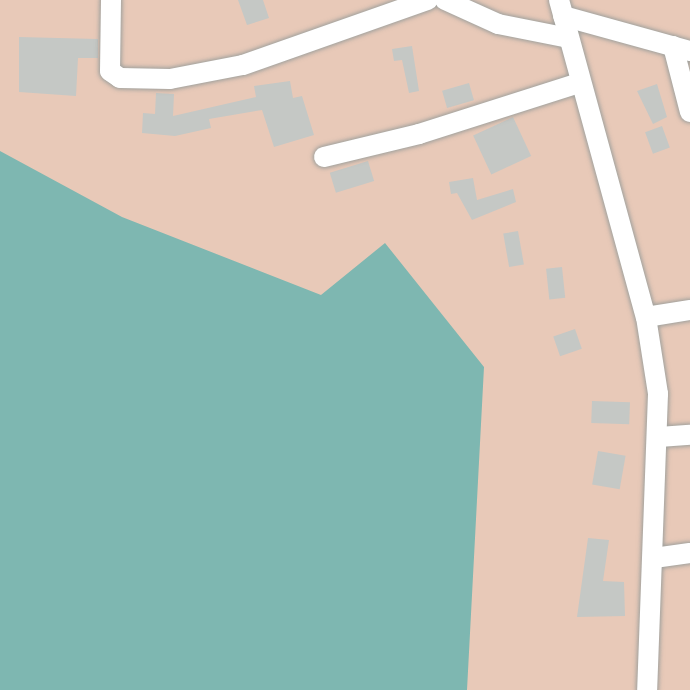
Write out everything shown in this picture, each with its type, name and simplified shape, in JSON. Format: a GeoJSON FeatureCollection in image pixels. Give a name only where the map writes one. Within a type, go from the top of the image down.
{"type":"FeatureCollection","features":[{"type":"Feature","properties":{"kind":"street"},"geometry":{"type":"LineString","coordinates":[[111,0],[110,71],[120,78],[170,79],[243,65],[428,0]]}},
{"type":"Feature","properties":{"kind":"street"},"geometry":{"type":"LineString","coordinates":[[446,0],[498,24],[569,38]]}},
{"type":"Feature","properties":{"kind":"street"},"geometry":{"type":"LineString","coordinates":[[561,8],[579,83],[646,317],[659,437],[647,690]]}},
{"type":"Feature","properties":{"kind":"street"},"geometry":{"type":"LineString","coordinates":[[561,8],[681,48],[690,112]]}},
{"type":"Feature","properties":{"kind":"street"},"geometry":{"type":"LineString","coordinates":[[324,157],[419,134],[579,83]]}},
{"type":"Feature","properties":{"kind":"street"},"geometry":{"type":"LineString","coordinates":[[646,317],[690,310]]}},
{"type":"Feature","properties":{"kind":"street"},"geometry":{"type":"LineString","coordinates":[[659,437],[690,435]]}},
{"type":"Feature","properties":{"kind":"street"},"geometry":{"type":"LineString","coordinates":[[654,558],[690,553]]}},
{"type":"Feature","properties":{"kind":"shaded area"},"geometry":{"type":"Polygon","coordinates":[[[0,0],[690,0],[690,690],[0,690],[0,0]]]}},
{"type":"Feature","properties":{"kind":"water"},"geometry":{"type":"Polygon","coordinates":[[[0,151],[122,217],[321,295],[385,243],[484,367],[467,690],[0,690],[0,151]]]}},
{"type":"Feature","properties":{"kind":"building"},"geometry":{"type":"Polygon","coordinates":[[[238,0],[263,0],[269,18],[247,25],[238,0]]]}},
{"type":"Feature","properties":{"kind":"building"},"geometry":{"type":"Polygon","coordinates":[[[19,37],[98,39],[98,58],[78,58],[76,96],[19,92],[19,37]]]}},
{"type":"Feature","properties":{"kind":"building"},"geometry":{"type":"Polygon","coordinates":[[[412,46],[419,91],[409,93],[402,60],[394,61],[392,49],[412,46]]]}},
{"type":"Feature","properties":{"kind":"building"},"geometry":{"type":"Polygon","coordinates":[[[290,81],[293,98],[302,96],[314,135],[274,147],[262,110],[209,119],[211,128],[175,136],[142,133],[143,113],[155,114],[156,93],[174,94],[173,116],[256,97],[254,86],[290,81]]]}},
{"type":"Feature","properties":{"kind":"building"},"geometry":{"type":"Polygon","coordinates":[[[469,83],[474,100],[447,108],[442,91],[469,83]]]}},
{"type":"Feature","properties":{"kind":"building"},"geometry":{"type":"Polygon","coordinates":[[[657,84],[667,117],[653,124],[637,91],[657,84]]]}},
{"type":"Feature","properties":{"kind":"building"},"geometry":{"type":"Polygon","coordinates":[[[513,117],[531,156],[491,175],[473,136],[513,117]]]}},
{"type":"Feature","properties":{"kind":"building"},"geometry":{"type":"Polygon","coordinates":[[[662,126],[670,148],[653,154],[645,132],[662,126]]]}},
{"type":"Feature","properties":{"kind":"building"},"geometry":{"type":"Polygon","coordinates":[[[368,161],[374,181],[336,193],[330,173],[368,161]]]}},
{"type":"Feature","properties":{"kind":"building"},"geometry":{"type":"Polygon","coordinates":[[[473,178],[477,200],[513,189],[516,202],[472,220],[457,193],[451,194],[449,182],[473,178]]]}},
{"type":"Feature","properties":{"kind":"building"},"geometry":{"type":"Polygon","coordinates":[[[518,231],[524,264],[509,267],[503,234],[518,231]]]}},
{"type":"Feature","properties":{"kind":"building"},"geometry":{"type":"Polygon","coordinates":[[[562,267],[565,298],[549,300],[546,269],[562,267]]]}},
{"type":"Feature","properties":{"kind":"building"},"geometry":{"type":"Polygon","coordinates":[[[575,329],[582,349],[560,356],[553,336],[575,329]]]}},
{"type":"Feature","properties":{"kind":"building"},"geometry":{"type":"Polygon","coordinates":[[[592,401],[630,402],[629,424],[591,423],[592,401]]]}},
{"type":"Feature","properties":{"kind":"building"},"geometry":{"type":"Polygon","coordinates":[[[598,451],[626,456],[620,489],[592,484],[598,451]]]}},
{"type":"Feature","properties":{"kind":"building"},"geometry":{"type":"Polygon","coordinates":[[[588,538],[609,540],[603,581],[624,582],[625,616],[577,617],[588,538]]]}}]}
